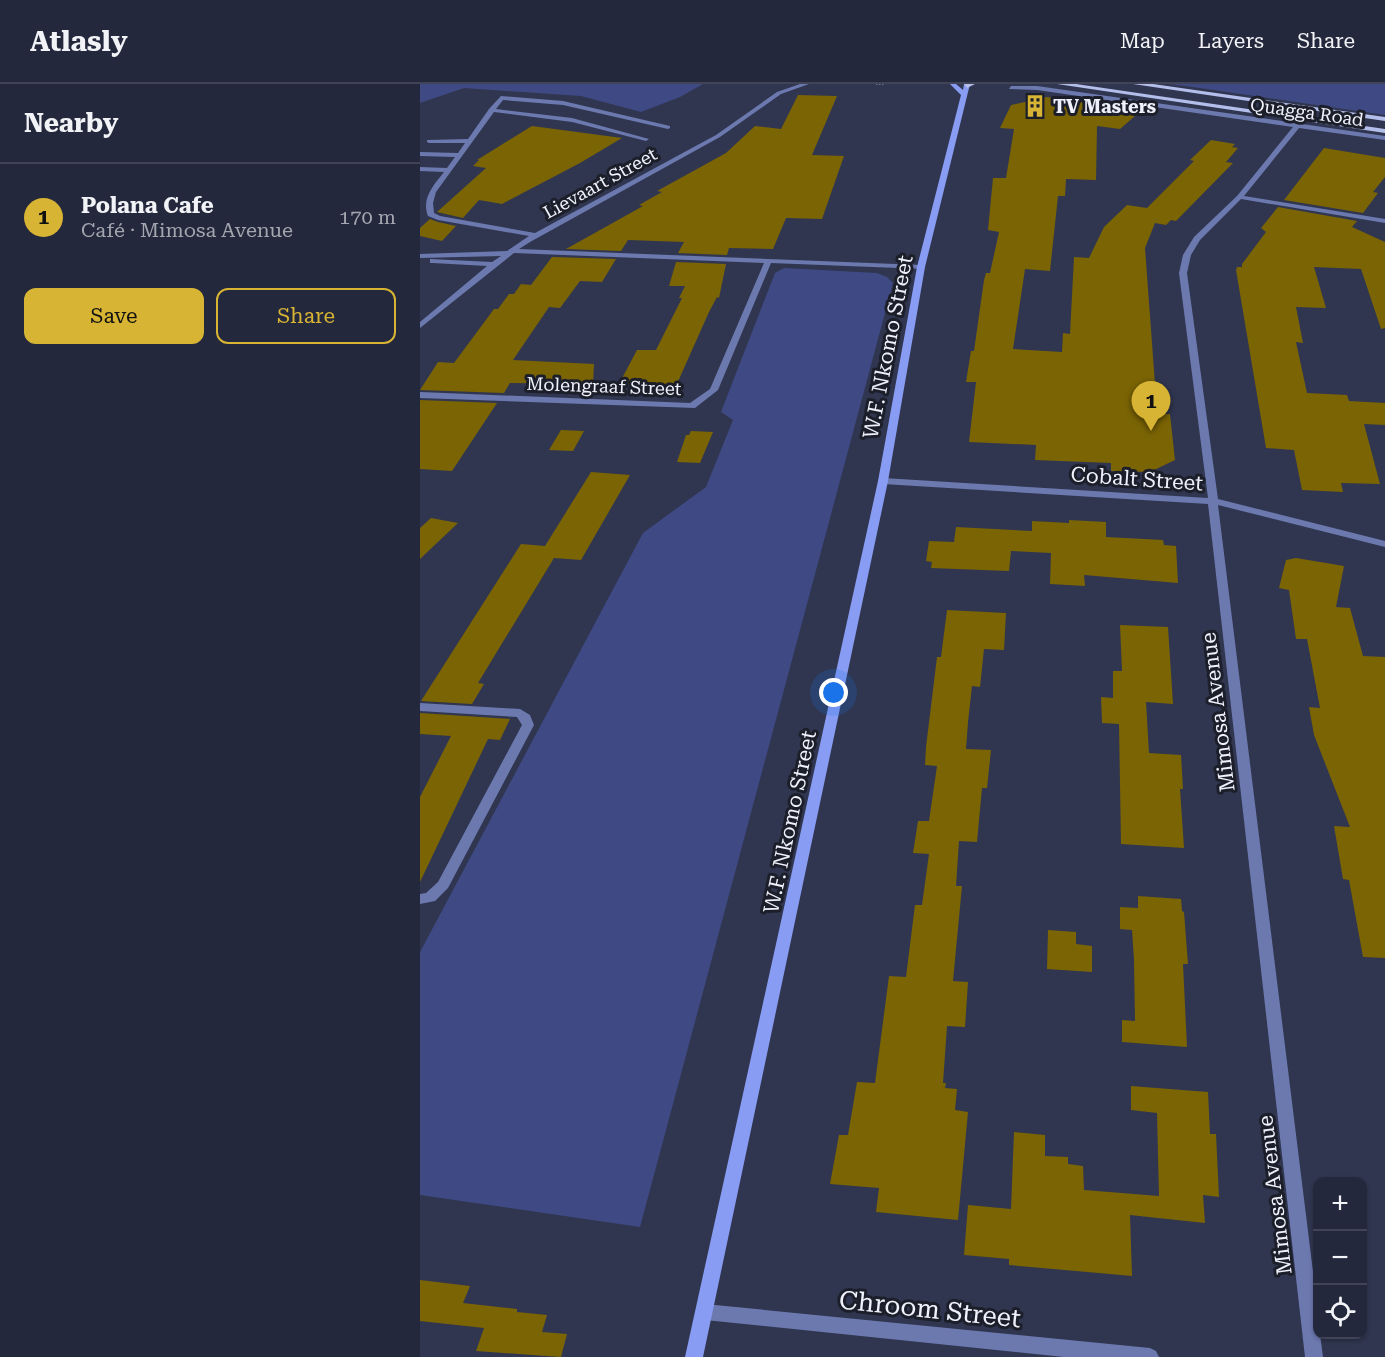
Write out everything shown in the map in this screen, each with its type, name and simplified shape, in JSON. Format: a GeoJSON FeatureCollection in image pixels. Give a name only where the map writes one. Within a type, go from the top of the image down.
{"type":"FeatureCollection","features":[{"type":"Feature","properties":{"kind":"main road"},"geometry":{"type":"LineString","coordinates":[[953,84],[965,95]]}},
{"type":"Feature","properties":{"kind":"main road","name":"Quagga Road"},"geometry":{"type":"LineString","coordinates":[[1061,84],[1300,122],[1385,131]]}},
{"type":"Feature","properties":{"kind":"main road","name":"Quagga Road"},"geometry":{"type":"LineString","coordinates":[[1137,84],[1385,120]]}},
{"type":"Feature","properties":{"kind":"main road","name":"W.F. Nkomo Street"},"geometry":{"type":"LineString","coordinates":[[694,1357],[882,481],[921,267],[968,85]]}},
{"type":"Feature","properties":{"kind":"street","name":"Lievaart Street"},"geometry":{"type":"LineString","coordinates":[[420,326],[494,264],[535,235],[718,136],[779,93],[806,84]]}},
{"type":"Feature","properties":{"kind":"street","name":"Quagga Road"},"geometry":{"type":"LineString","coordinates":[[1011,88],[1037,88],[1300,122],[1385,138]]}},
{"type":"Feature","properties":{"kind":"street"},"geometry":{"type":"LineString","coordinates":[[535,235],[438,218],[431,214],[430,210],[431,196],[468,141],[501,98],[563,103],[668,127]]}},
{"type":"Feature","properties":{"kind":"street","name":"Mimosa Avenue"},"geometry":{"type":"LineString","coordinates":[[1311,109],[1239,197],[1197,239],[1187,255],[1183,273],[1213,501],[1314,1357]]}},
{"type":"Feature","properties":{"kind":"street"},"geometry":{"type":"LineString","coordinates":[[491,110],[572,120],[646,139]]}},
{"type":"Feature","properties":{"kind":"street"},"geometry":{"type":"LineString","coordinates":[[429,141],[468,141]]}},
{"type":"Feature","properties":{"kind":"street"},"geometry":{"type":"LineString","coordinates":[[420,154],[458,155]]}},
{"type":"Feature","properties":{"kind":"street"},"geometry":{"type":"LineString","coordinates":[[420,169],[448,170]]}},
{"type":"Feature","properties":{"kind":"street"},"geometry":{"type":"LineString","coordinates":[[1239,197],[1385,221]]}},
{"type":"Feature","properties":{"kind":"street"},"geometry":{"type":"LineString","coordinates":[[420,210],[546,229]]}},
{"type":"Feature","properties":{"kind":"street"},"geometry":{"type":"LineString","coordinates":[[420,258],[511,252],[921,267]]}},
{"type":"Feature","properties":{"kind":"street"},"geometry":{"type":"LineString","coordinates":[[420,258],[494,264]]}},
{"type":"Feature","properties":{"kind":"street","name":"Molengraaf Street"},"geometry":{"type":"LineString","coordinates":[[420,395],[692,406],[714,390],[768,262]]}},
{"type":"Feature","properties":{"kind":"street","name":"Cobalt Street"},"geometry":{"type":"LineString","coordinates":[[882,481],[1213,501],[1385,544]]}},
{"type":"Feature","properties":{"kind":"street"},"geometry":{"type":"LineString","coordinates":[[420,707],[520,713],[526,718],[528,725],[443,885],[430,897],[420,899]]}},
{"type":"Feature","properties":{"kind":"street","name":"Chroom Street"},"geometry":{"type":"LineString","coordinates":[[705,1312],[1150,1357]]}},
{"type":"Feature","properties":{"kind":"path"},"geometry":{"type":"LineString","coordinates":[[876,84],[884,84]]}},
{"type":"Feature","properties":{"kind":"shaded area"},"geometry":{"type":"Polygon","coordinates":[[[420,84],[703,84],[680,97],[641,112],[581,96],[464,88],[420,103],[420,84]]]}},
{"type":"Feature","properties":{"kind":"shaded area"},"geometry":{"type":"Polygon","coordinates":[[[1169,84],[1385,84],[1385,115],[1193,87],[1169,84]]]}},
{"type":"Feature","properties":{"kind":"shaded area"},"geometry":{"type":"Polygon","coordinates":[[[784,268],[877,273],[887,277],[893,283],[640,1227],[420,1195],[420,952],[643,533],[706,487],[733,420],[721,412],[775,273],[784,268]]]}},
{"type":"Feature","properties":{"kind":"building"},"geometry":{"type":"Polygon","coordinates":[[[798,95],[837,96],[812,155],[844,156],[822,219],[786,218],[773,249],[729,248],[727,255],[678,253],[684,242],[628,240],[621,251],[566,249],[643,206],[639,205],[662,192],[657,191],[726,153],[755,126],[781,129],[798,95]]]}},
{"type":"Feature","properties":{"kind":"building"},"geometry":{"type":"Polygon","coordinates":[[[1047,97],[1142,110],[1120,129],[1097,126],[1096,180],[1066,179],[1065,196],[1058,196],[1050,271],[1025,269],[1013,349],[1062,352],[1063,333],[1070,334],[1074,257],[1089,258],[1104,227],[1127,205],[1147,208],[1194,161],[1190,160],[1211,140],[1235,144],[1232,147],[1238,148],[1226,162],[1233,163],[1176,221],[1171,220],[1166,225],[1155,223],[1145,248],[1155,384],[1158,384],[1161,414],[1170,414],[1175,460],[1150,472],[1111,471],[1111,463],[1035,460],[1036,445],[969,442],[976,382],[966,382],[971,351],[974,351],[984,280],[986,273],[990,273],[999,232],[988,230],[993,178],[1006,178],[1014,129],[1000,128],[1011,105],[1047,97]]]}},
{"type":"Feature","properties":{"kind":"building"},"geometry":{"type":"Polygon","coordinates":[[[532,126],[622,138],[502,204],[479,200],[463,218],[437,212],[486,168],[473,166],[479,160],[477,160],[532,126]]]}},
{"type":"Feature","properties":{"kind":"building"},"geometry":{"type":"Polygon","coordinates":[[[1324,148],[1385,158],[1385,177],[1373,192],[1378,193],[1363,213],[1284,200],[1324,148]]]}},
{"type":"Feature","properties":{"kind":"building"},"geometry":{"type":"Polygon","coordinates":[[[1278,207],[1357,221],[1352,227],[1385,242],[1385,328],[1381,329],[1361,269],[1314,267],[1326,308],[1296,307],[1303,343],[1296,342],[1307,393],[1347,395],[1349,401],[1385,403],[1385,425],[1364,424],[1380,484],[1341,483],[1343,492],[1302,490],[1294,450],[1266,448],[1236,270],[1237,267],[1242,267],[1266,232],[1261,228],[1278,207]]]}},
{"type":"Feature","properties":{"kind":"building"},"geometry":{"type":"Polygon","coordinates":[[[430,219],[456,226],[442,241],[420,236],[420,228],[430,219]]]}},
{"type":"Feature","properties":{"kind":"building"},"geometry":{"type":"Polygon","coordinates":[[[552,257],[616,259],[602,282],[580,281],[560,308],[549,307],[513,360],[594,364],[593,384],[510,383],[504,393],[420,390],[438,362],[454,363],[494,309],[498,309],[509,294],[514,294],[521,284],[531,285],[552,257]]]}},
{"type":"Feature","properties":{"kind":"building"},"geometry":{"type":"Polygon","coordinates":[[[676,262],[726,264],[719,298],[717,297],[709,312],[676,386],[619,384],[637,350],[656,350],[682,298],[679,298],[685,286],[669,286],[676,262]]]}},
{"type":"Feature","properties":{"kind":"building"},"geometry":{"type":"Polygon","coordinates":[[[420,400],[497,403],[452,471],[420,469],[420,400]]]}},
{"type":"Feature","properties":{"kind":"building"},"geometry":{"type":"Polygon","coordinates":[[[561,430],[584,431],[573,451],[549,450],[561,430]]]}},
{"type":"Feature","properties":{"kind":"building"},"geometry":{"type":"Polygon","coordinates":[[[691,431],[713,432],[700,463],[677,462],[686,435],[689,435],[691,431]]]}},
{"type":"Feature","properties":{"kind":"building"},"geometry":{"type":"Polygon","coordinates":[[[591,472],[630,475],[581,560],[554,558],[478,683],[484,684],[472,704],[421,701],[521,544],[545,546],[591,472]]]}},
{"type":"Feature","properties":{"kind":"building"},"geometry":{"type":"Polygon","coordinates":[[[431,518],[458,523],[420,559],[420,528],[431,518]]]}},
{"type":"Feature","properties":{"kind":"building"},"geometry":{"type":"Polygon","coordinates":[[[1069,520],[1106,522],[1106,537],[1163,540],[1164,545],[1176,546],[1178,583],[1084,575],[1085,586],[1050,584],[1051,553],[1011,551],[1009,571],[931,568],[932,562],[926,561],[929,541],[954,542],[956,527],[1032,531],[1032,521],[1069,523],[1069,520]]]}},
{"type":"Feature","properties":{"kind":"building"},"geometry":{"type":"Polygon","coordinates":[[[1296,558],[1344,566],[1336,607],[1350,608],[1363,656],[1385,657],[1385,958],[1363,957],[1349,880],[1343,879],[1334,826],[1350,827],[1314,735],[1309,707],[1320,708],[1307,639],[1296,639],[1289,590],[1279,588],[1286,560],[1296,558]]]}},
{"type":"Feature","properties":{"kind":"building"},"geometry":{"type":"Polygon","coordinates":[[[947,610],[1006,613],[1004,650],[984,649],[980,687],[972,686],[968,722],[966,749],[991,750],[987,788],[982,788],[977,842],[959,841],[956,886],[962,886],[953,981],[968,982],[965,1027],[947,1026],[943,1083],[946,1083],[945,1088],[957,1089],[955,1110],[968,1112],[958,1220],[876,1212],[879,1188],[830,1184],[839,1135],[848,1135],[857,1082],[875,1083],[889,976],[906,977],[915,905],[922,905],[929,854],[913,853],[918,821],[929,821],[937,766],[925,765],[926,747],[937,657],[941,657],[947,610]]]}},
{"type":"Feature","properties":{"kind":"building"},"geometry":{"type":"Polygon","coordinates":[[[1120,625],[1168,627],[1173,704],[1146,702],[1149,753],[1181,755],[1183,789],[1180,789],[1184,848],[1121,844],[1119,724],[1102,723],[1101,697],[1113,698],[1113,671],[1122,671],[1120,625]]]}},
{"type":"Feature","properties":{"kind":"building"},"geometry":{"type":"Polygon","coordinates":[[[420,713],[510,719],[500,740],[488,739],[420,882],[420,797],[451,736],[420,734],[420,713]]]}},
{"type":"Feature","properties":{"kind":"building"},"geometry":{"type":"Polygon","coordinates":[[[1138,896],[1181,899],[1188,964],[1183,964],[1187,1047],[1122,1042],[1122,1020],[1135,1021],[1132,930],[1120,929],[1120,907],[1138,908],[1138,896]]]}},
{"type":"Feature","properties":{"kind":"building"},"geometry":{"type":"Polygon","coordinates":[[[1048,930],[1076,932],[1076,944],[1092,946],[1092,972],[1047,969],[1048,930]]]}},
{"type":"Feature","properties":{"kind":"building"},"geometry":{"type":"Polygon","coordinates":[[[1131,1086],[1208,1092],[1210,1134],[1216,1134],[1219,1197],[1203,1195],[1205,1223],[1130,1215],[1132,1276],[1009,1265],[1009,1259],[964,1255],[968,1205],[1011,1209],[1014,1132],[1045,1135],[1045,1156],[1068,1157],[1068,1164],[1083,1166],[1084,1190],[1159,1196],[1157,1113],[1131,1110],[1131,1086]]]}},
{"type":"Feature","properties":{"kind":"building"},"geometry":{"type":"Polygon","coordinates":[[[420,1280],[470,1286],[463,1303],[547,1315],[542,1332],[567,1334],[561,1357],[476,1351],[484,1328],[420,1321],[420,1280]]]}},
{"type":"Feature","properties":{"kind":"place","name":"TV Masters"},"geometry":{"type":"Point","coordinates":[1035,106]}},
{"type":"Feature","properties":{"kind":"place","name":"Polana Cafe"},"geometry":{"type":"Point","coordinates":[1151,431]}}]}
